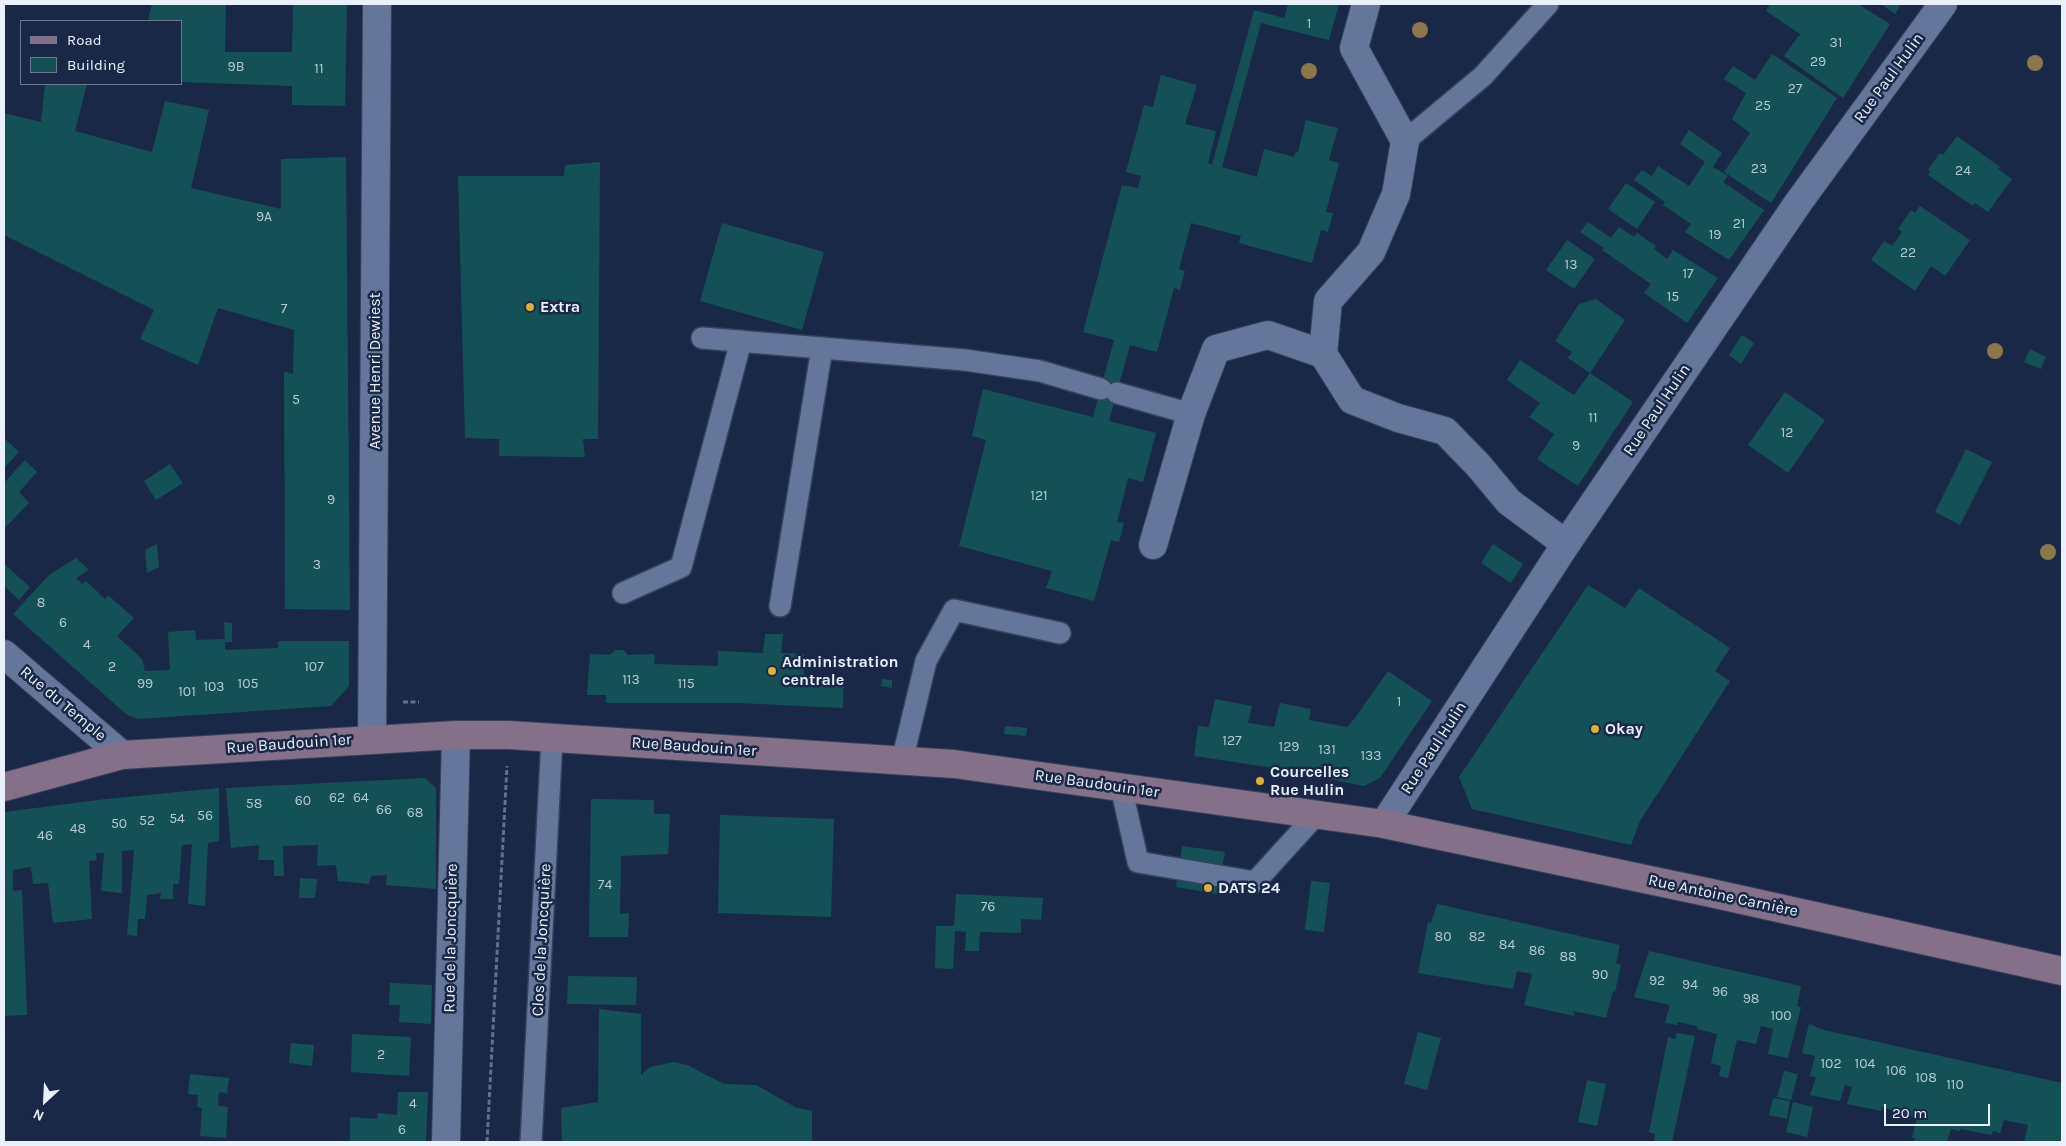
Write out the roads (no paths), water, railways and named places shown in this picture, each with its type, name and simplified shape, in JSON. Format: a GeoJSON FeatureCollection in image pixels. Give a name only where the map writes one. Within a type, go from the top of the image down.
{"type":"FeatureCollection","features":[{"type":"Feature","properties":{"kind":"main road","name":"Rue Baudouin 1er"},"geometry":{"type":"LineString","coordinates":[[4,787],[122,755],[456,734],[509,735],[954,764],[1384,824]]}},
{"type":"Feature","properties":{"kind":"main road","name":"Rue Antoine Carnière"},"geometry":{"type":"LineString","coordinates":[[1384,824],[1702,891],[2062,971]]}},
{"type":"Feature","properties":{"kind":"street","name":"Avenue Henri Dewiest"},"geometry":{"type":"LineString","coordinates":[[372,739],[377,4]]}},
{"type":"Feature","properties":{"kind":"street"},"geometry":{"type":"LineString","coordinates":[[1366,4],[1354,48],[1405,141],[1396,194],[1371,252],[1328,301],[1323,354],[1352,400],[1398,418],[1445,431],[1478,465],[1509,502],[1566,544]]}},
{"type":"Feature","properties":{"kind":"street","name":"Rue Paul Hulin"},"geometry":{"type":"LineString","coordinates":[[1384,824],[1566,544],[1798,204],[1943,4]]}},
{"type":"Feature","properties":{"kind":"street"},"geometry":{"type":"LineString","coordinates":[[1153,546],[1190,414],[1216,349],[1268,335],[1323,354]]}},
{"type":"Feature","properties":{"kind":"street","name":"Rue du Temple"},"geometry":{"type":"LineString","coordinates":[[4,654],[122,755]]}},
{"type":"Feature","properties":{"kind":"street","name":"Rue de la Joncquière"},"geometry":{"type":"LineString","coordinates":[[446,1142],[456,734]]}},
{"type":"Feature","properties":{"kind":"lane"},"geometry":{"type":"LineString","coordinates":[[1405,141],[1483,76],[1548,4]]}},
{"type":"Feature","properties":{"kind":"lane"},"geometry":{"type":"LineString","coordinates":[[702,338],[965,360],[1040,372],[1190,414]]}},
{"type":"Feature","properties":{"kind":"lane"},"geometry":{"type":"LineString","coordinates":[[623,593],[681,567],[740,341]]}},
{"type":"Feature","properties":{"kind":"lane"},"geometry":{"type":"LineString","coordinates":[[780,606],[822,348]]}},
{"type":"Feature","properties":{"kind":"lane"},"geometry":{"type":"LineString","coordinates":[[902,761],[926,661],[954,610],[1060,633]]}},
{"type":"Feature","properties":{"kind":"lane","name":"Clos de la Joncquière"},"geometry":{"type":"LineString","coordinates":[[531,1142],[552,738]]}},
{"type":"Feature","properties":{"kind":"lane"},"geometry":{"type":"LineString","coordinates":[[1121,787],[1138,862],[1255,882],[1316,815]]}},
{"type":"Feature","properties":{"kind":"place","name":"Extra"},"geometry":{"type":"Point","coordinates":[530,307]}},
{"type":"Feature","properties":{"kind":"place","name":"Administration centrale"},"geometry":{"type":"Point","coordinates":[772,671]}},
{"type":"Feature","properties":{"kind":"place","name":"Okay"},"geometry":{"type":"Point","coordinates":[1595,729]}},
{"type":"Feature","properties":{"kind":"place","name":"Courcelles Rue Hulin"},"geometry":{"type":"Point","coordinates":[1260,781]}},
{"type":"Feature","properties":{"kind":"place","name":"DATS 24"},"geometry":{"type":"Point","coordinates":[1208,888]}}]}
